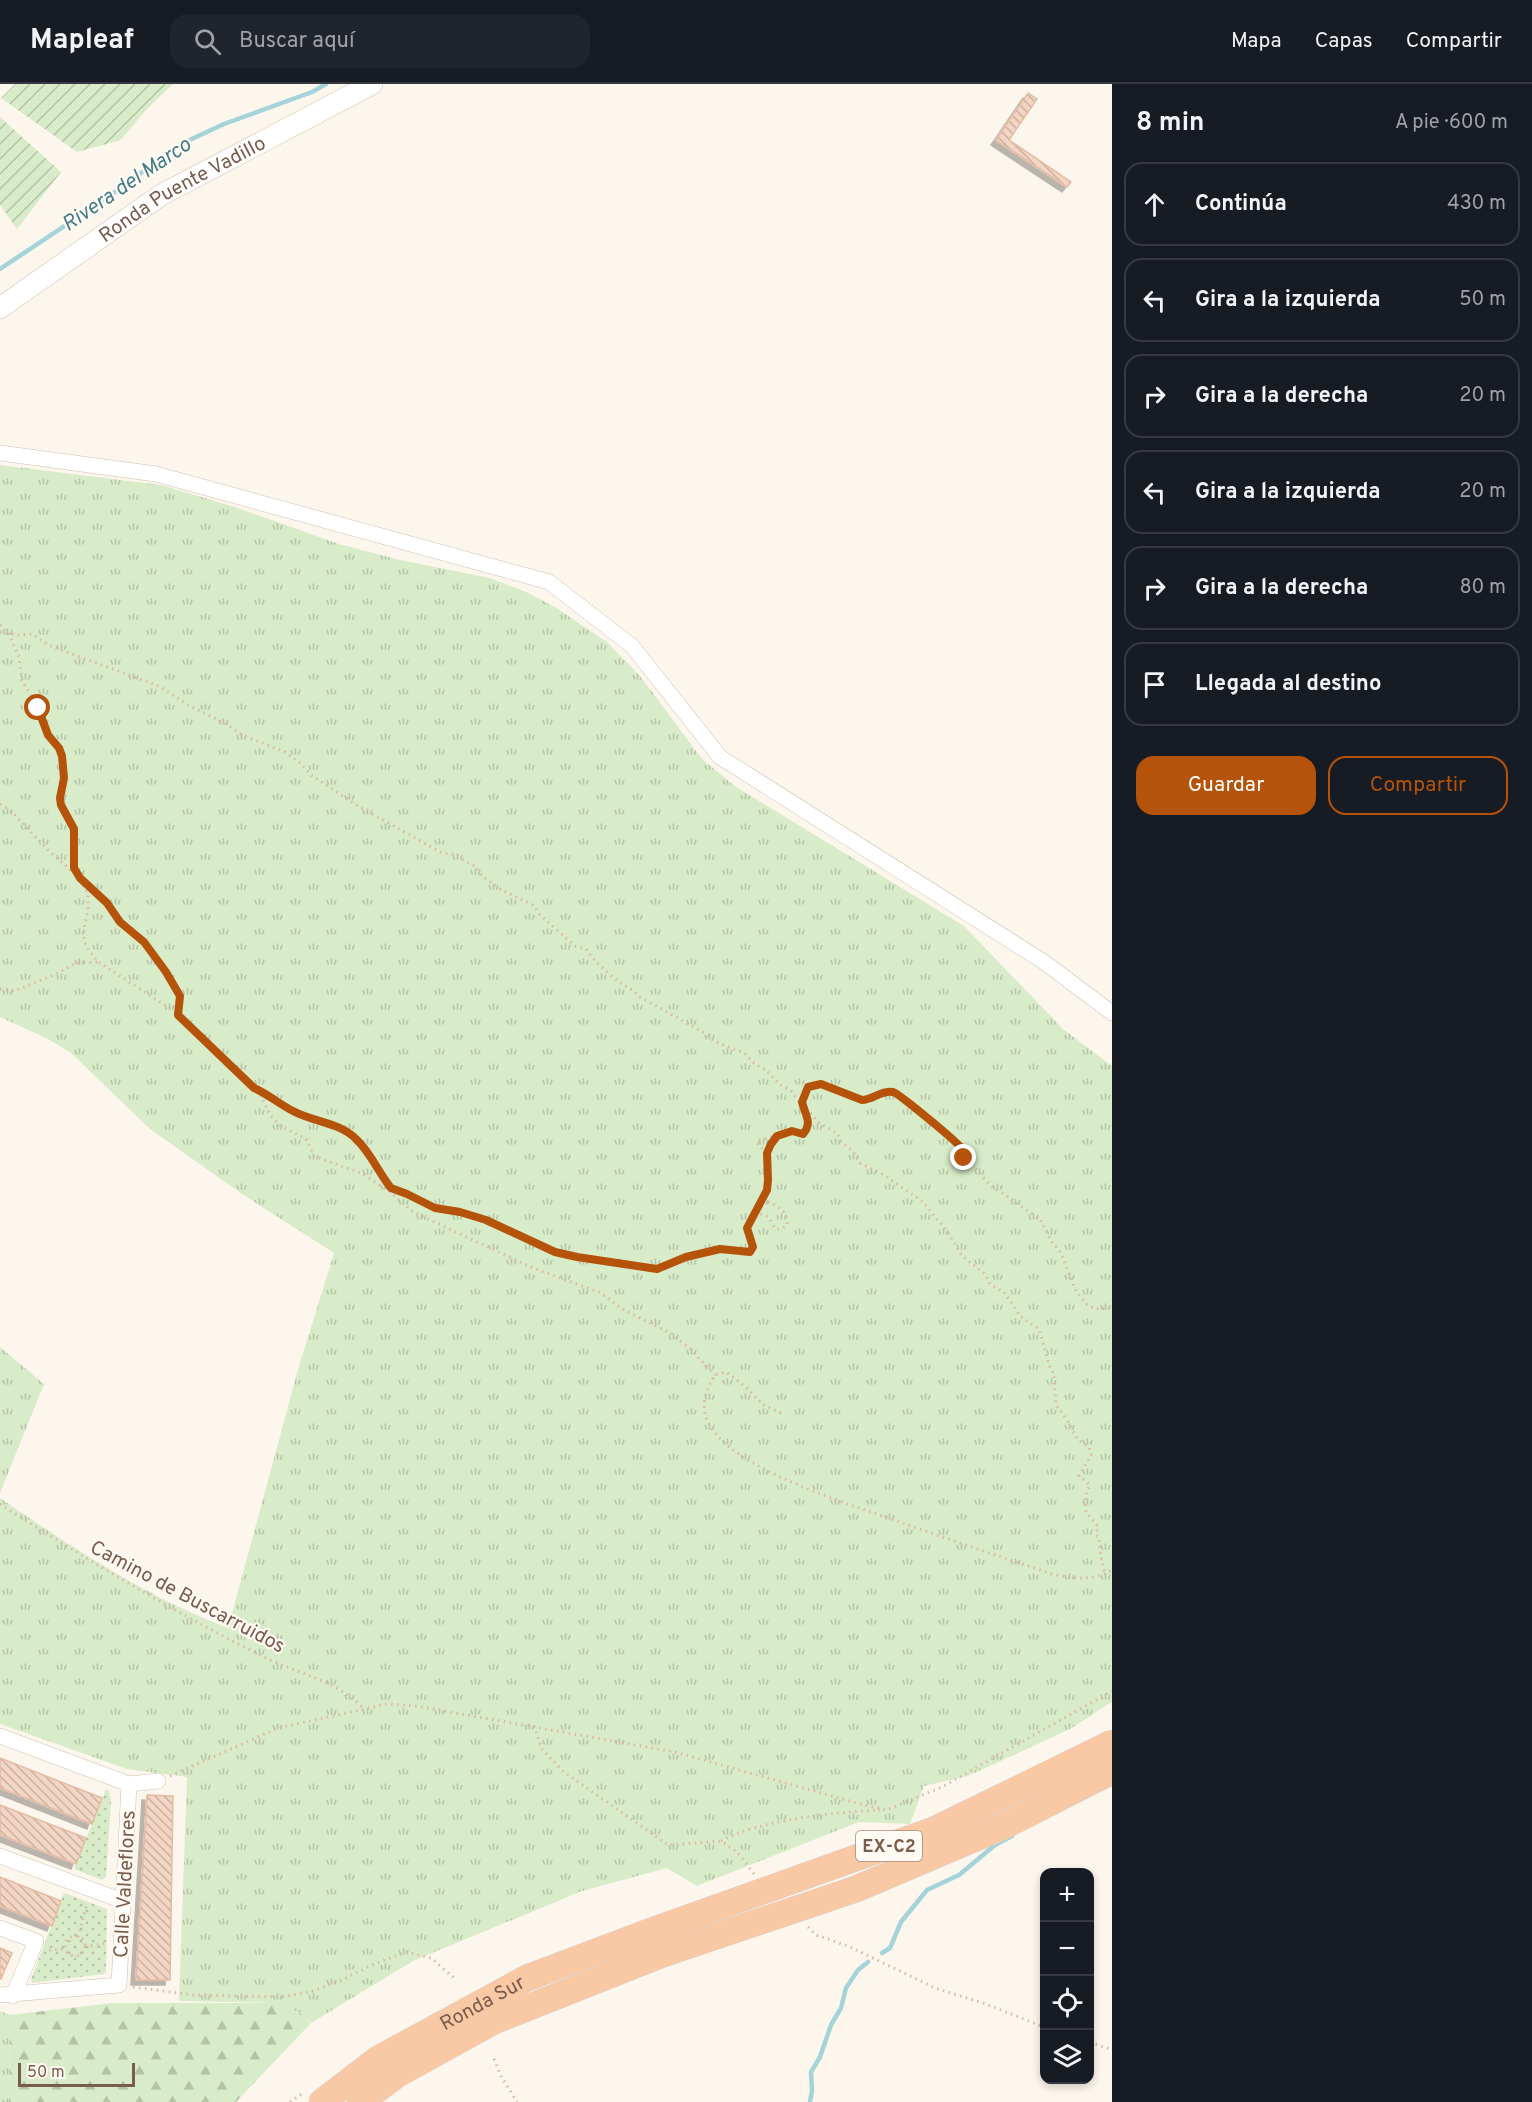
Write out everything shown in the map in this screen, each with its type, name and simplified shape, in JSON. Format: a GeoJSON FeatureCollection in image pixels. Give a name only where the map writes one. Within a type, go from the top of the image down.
{"type":"FeatureCollection","features":[{"type":"Feature","properties":{"kind":"highway","name":"EX-C2"},"geometry":{"type":"LineString","coordinates":[[660,1941],[934,1830],[1112,1743]]}},
{"type":"Feature","properties":{"kind":"highway","name":"EX-C2"},"geometry":{"type":"LineString","coordinates":[[660,1941],[855,1888],[1004,1826],[1112,1771]]}},
{"type":"Feature","properties":{"kind":"highway","name":"Ronda Sur"},"geometry":{"type":"LineString","coordinates":[[322,2102],[378,2059],[527,1978],[660,1941]]}},
{"type":"Feature","properties":{"kind":"highway","name":"Ronda Sur"},"geometry":{"type":"LineString","coordinates":[[360,2102],[398,2074],[494,2021],[660,1941]]}},
{"type":"Feature","properties":{"kind":"main road","name":"Ronda Puente Vadillo"},"geometry":{"type":"LineString","coordinates":[[0,308],[161,195],[372,84]]}},
{"type":"Feature","properties":{"kind":"street"},"geometry":{"type":"LineString","coordinates":[[0,453],[156,474],[549,582],[632,646],[720,757],[1044,962],[1112,1013]]}},
{"type":"Feature","properties":{"kind":"street"},"geometry":{"type":"LineString","coordinates":[[0,1736],[129,1784],[158,1781]]}},
{"type":"Feature","properties":{"kind":"street","name":"Calle Valdeflores"},"geometry":{"type":"LineString","coordinates":[[119,1985],[129,1784]]}},
{"type":"Feature","properties":{"kind":"street"},"geometry":{"type":"LineString","coordinates":[[0,1856],[123,1900]]}},
{"type":"Feature","properties":{"kind":"street"},"geometry":{"type":"LineString","coordinates":[[0,1928],[36,1941],[7,1995]]}},
{"type":"Feature","properties":{"kind":"street"},"geometry":{"type":"LineString","coordinates":[[7,1995],[119,1985]]}},
{"type":"Feature","properties":{"kind":"path"},"geometry":{"type":"LineString","coordinates":[[0,625],[9,634],[19,657],[22,680],[38,708],[48,735],[59,748],[62,756],[64,778],[61,805],[74,829],[75,844],[72,863],[88,894],[84,940],[98,962],[178,1015],[254,1088],[270,1114],[282,1127],[306,1139],[314,1156],[363,1174],[389,1191],[414,1212],[533,1268],[601,1293],[622,1309],[672,1334],[690,1349],[714,1375]]}},
{"type":"Feature","properties":{"kind":"path"},"geometry":{"type":"LineString","coordinates":[[0,632],[37,635],[50,646],[149,682],[242,735],[285,752],[311,775],[358,806],[442,853],[453,854],[476,867],[482,876],[502,890],[533,905],[540,915],[575,946],[586,949],[592,959],[611,973],[615,979],[633,989],[640,997],[703,1032],[714,1041],[744,1053],[756,1065],[766,1070],[779,1084],[791,1091],[819,1122],[838,1134],[840,1140],[855,1154],[860,1163],[884,1175],[922,1201],[947,1231],[962,1256],[985,1274],[990,1284],[1004,1292],[1021,1317],[1039,1329],[1050,1368],[1054,1374],[1056,1405],[1078,1440],[1089,1447],[1090,1455],[1079,1476],[1090,1485],[1085,1496],[1086,1513],[1098,1526],[1096,1535],[1100,1538],[1098,1549],[1105,1574]]}},
{"type":"Feature","properties":{"kind":"path"},"geometry":{"type":"LineString","coordinates":[[0,804],[11,811],[50,852],[107,903],[120,922],[144,942],[180,996],[178,1015]]}},
{"type":"Feature","properties":{"kind":"path"},"geometry":{"type":"LineString","coordinates":[[0,989],[14,991],[54,975],[76,963],[98,962]]}},
{"type":"Feature","properties":{"kind":"path"},"geometry":{"type":"LineString","coordinates":[[767,1153],[757,1143],[758,1140],[792,1131],[803,1134],[809,1118],[802,1102],[808,1087],[814,1084],[821,1084],[862,1100],[868,1100],[884,1092],[899,1094],[962,1149],[967,1163],[974,1167],[992,1187],[1040,1220],[1061,1253],[1076,1291],[1086,1304],[1101,1309],[1112,1307]]}},
{"type":"Feature","properties":{"kind":"path"},"geometry":{"type":"LineString","coordinates":[[254,1088],[294,1112],[325,1122],[355,1137],[391,1188],[435,1208],[460,1212],[498,1225],[563,1254],[657,1269],[686,1257],[720,1249],[750,1252],[753,1247],[747,1228],[764,1197],[768,1180],[767,1153],[777,1136]]}},
{"type":"Feature","properties":{"kind":"path"},"geometry":{"type":"LineString","coordinates":[[750,1220],[762,1214],[768,1217],[776,1229],[782,1229],[786,1225],[787,1219],[783,1211],[776,1204],[764,1200],[764,1197]]}},
{"type":"Feature","properties":{"kind":"path"},"geometry":{"type":"LineString","coordinates":[[781,1413],[762,1404],[746,1387],[726,1372],[714,1375],[706,1389],[703,1409],[709,1424],[728,1446],[780,1477],[866,1510],[1052,1574],[1074,1579],[1099,1577],[1112,1570]]}},
{"type":"Feature","properties":{"kind":"path","name":"Camino de Buscarruidos"},"geometry":{"type":"LineString","coordinates":[[0,1504],[144,1594],[266,1658],[333,1686],[350,1695],[364,1709]]}},
{"type":"Feature","properties":{"kind":"path"},"geometry":{"type":"LineString","coordinates":[[721,1841],[730,1836],[765,1826],[804,1818],[887,1810],[942,1788],[1112,1691]]}},
{"type":"Feature","properties":{"kind":"path"},"geometry":{"type":"LineString","coordinates":[[158,1781],[278,1728],[387,1704],[416,1706],[675,1752],[887,1810]]}},
{"type":"Feature","properties":{"kind":"path"},"geometry":{"type":"LineString","coordinates":[[78,1937],[84,1910],[93,1890]]}},
{"type":"Feature","properties":{"kind":"path"},"geometry":{"type":"LineString","coordinates":[[74,1936],[84,1941],[85,1947],[80,1956],[72,1956],[67,1952],[65,1946],[67,1940],[74,1936]]}},
{"type":"Feature","properties":{"kind":"path"},"geometry":{"type":"LineString","coordinates":[[85,1947],[121,1941]]}},
{"type":"Feature","properties":{"kind":"path"},"geometry":{"type":"LineString","coordinates":[[119,1985],[193,1995],[281,1997],[320,1989],[406,1952],[431,1958],[454,1978]]}},
{"type":"Feature","properties":{"kind":"path"},"geometry":{"type":"LineString","coordinates":[[1094,2044],[1112,2050]]}},
{"type":"Feature","properties":{"kind":"path"},"geometry":{"type":"LineString","coordinates":[[494,2060],[517,2102]]}},
{"type":"Feature","properties":{"kind":"green space"},"geometry":{"type":"Polygon","coordinates":[[[15,84],[173,84],[147,109],[121,140],[77,152],[1,98],[15,84]]]}},
{"type":"Feature","properties":{"kind":"green space"},"geometry":{"type":"Polygon","coordinates":[[[0,117],[61,172],[17,229],[0,205],[0,117]]]}},
{"type":"Feature","properties":{"kind":"green space"},"geometry":{"type":"Polygon","coordinates":[[[0,465],[161,485],[235,507],[339,544],[400,560],[490,578],[524,591],[555,607],[607,642],[640,676],[702,759],[736,787],[964,926],[1063,1029],[1112,1066],[1112,1702],[1070,1729],[968,1776],[924,1786],[910,1824],[859,1822],[697,1886],[667,1868],[582,1891],[413,1961],[311,2023],[302,2014],[276,2003],[179,2001],[187,1777],[127,1769],[0,1724],[0,1498],[110,1570],[198,1616],[228,1628],[299,1366],[334,1253],[242,1194],[150,1129],[71,1053],[48,1039],[0,1017],[0,465]]]}},
{"type":"Feature","properties":{"kind":"green space"},"geometry":{"type":"Polygon","coordinates":[[[0,1347],[44,1384],[0,1493],[0,1347]]]}},
{"type":"Feature","properties":{"kind":"green space"},"geometry":{"type":"Polygon","coordinates":[[[106,1789],[109,1791],[111,1802],[106,1877],[102,1880],[74,1869],[106,1789]]]}},
{"type":"Feature","properties":{"kind":"green space"},"geometry":{"type":"Polygon","coordinates":[[[64,1893],[107,1909],[106,1972],[32,1983],[31,1979],[64,1893]]]}},
{"type":"Feature","properties":{"kind":"green space"},"geometry":{"type":"Polygon","coordinates":[[[112,2003],[277,2003],[302,2014],[311,2023],[236,2102],[9,2102],[10,2015],[112,2003]]]}},
{"type":"Feature","properties":{"kind":"green space"},"geometry":{"type":"Polygon","coordinates":[[[0,2011],[10,2015],[9,2102],[0,2102],[0,2011]]]}},
{"type":"Feature","properties":{"kind":"building"},"geometry":{"type":"Polygon","coordinates":[[[1028,93],[1037,99],[1009,140],[1071,182],[1067,187],[996,140],[1028,93]]]}},
{"type":"Feature","properties":{"kind":"building"},"geometry":{"type":"Polygon","coordinates":[[[0,1758],[102,1798],[92,1824],[0,1788],[0,1758]]]}},
{"type":"Feature","properties":{"kind":"building"},"geometry":{"type":"Polygon","coordinates":[[[147,1795],[173,1796],[170,1980],[136,1980],[147,1795]]]}},
{"type":"Feature","properties":{"kind":"building"},"geometry":{"type":"Polygon","coordinates":[[[0,1805],[86,1838],[76,1864],[0,1835],[0,1805]]]}},
{"type":"Feature","properties":{"kind":"building"},"geometry":{"type":"Polygon","coordinates":[[[0,1877],[61,1901],[52,1926],[0,1906],[0,1877]]]}},
{"type":"Feature","properties":{"kind":"building"},"geometry":{"type":"Polygon","coordinates":[[[0,1948],[12,1953],[1,1979],[0,1978],[0,1948]]]}},
{"type":"Feature","properties":{"kind":"waterway","name":"Rivera del Marco"},"geometry":{"type":"LineString","coordinates":[[0,269],[108,197],[181,144],[224,124],[312,92],[326,84]]}},
{"type":"Feature","properties":{"kind":"waterway"},"geometry":{"type":"LineString","coordinates":[[882,1953],[890,1948],[901,1922],[927,1890],[959,1875],[995,1845],[1012,1836]]}},
{"type":"Feature","properties":{"kind":"waterway"},"geometry":{"type":"LineString","coordinates":[[810,2102],[811,2072],[820,2057],[831,2025],[841,2008],[846,1988],[858,1970],[868,1962]]}},
{"type":"Feature","properties":{"kind":"route"},"geometry":{"type":"LineString","coordinates":[[38,708],[48,735],[59,748],[62,756],[64,778],[60,798],[61,805],[74,829],[75,844],[72,863],[74,868],[80,878],[107,903],[120,922],[144,942],[166,972],[180,996],[178,1015],[254,1088],[276,1099],[294,1112],[325,1122],[355,1137],[387,1183],[397,1191],[435,1208],[460,1212],[498,1225],[555,1252],[657,1269],[686,1257],[720,1249],[750,1252],[753,1247],[747,1228],[767,1190],[768,1149],[777,1136],[792,1131],[803,1134],[806,1131],[809,1118],[802,1102],[808,1087],[814,1084],[821,1084],[862,1100],[868,1100],[884,1092],[899,1094],[915,1110],[923,1114],[953,1140],[962,1149],[964,1158]]}}]}
